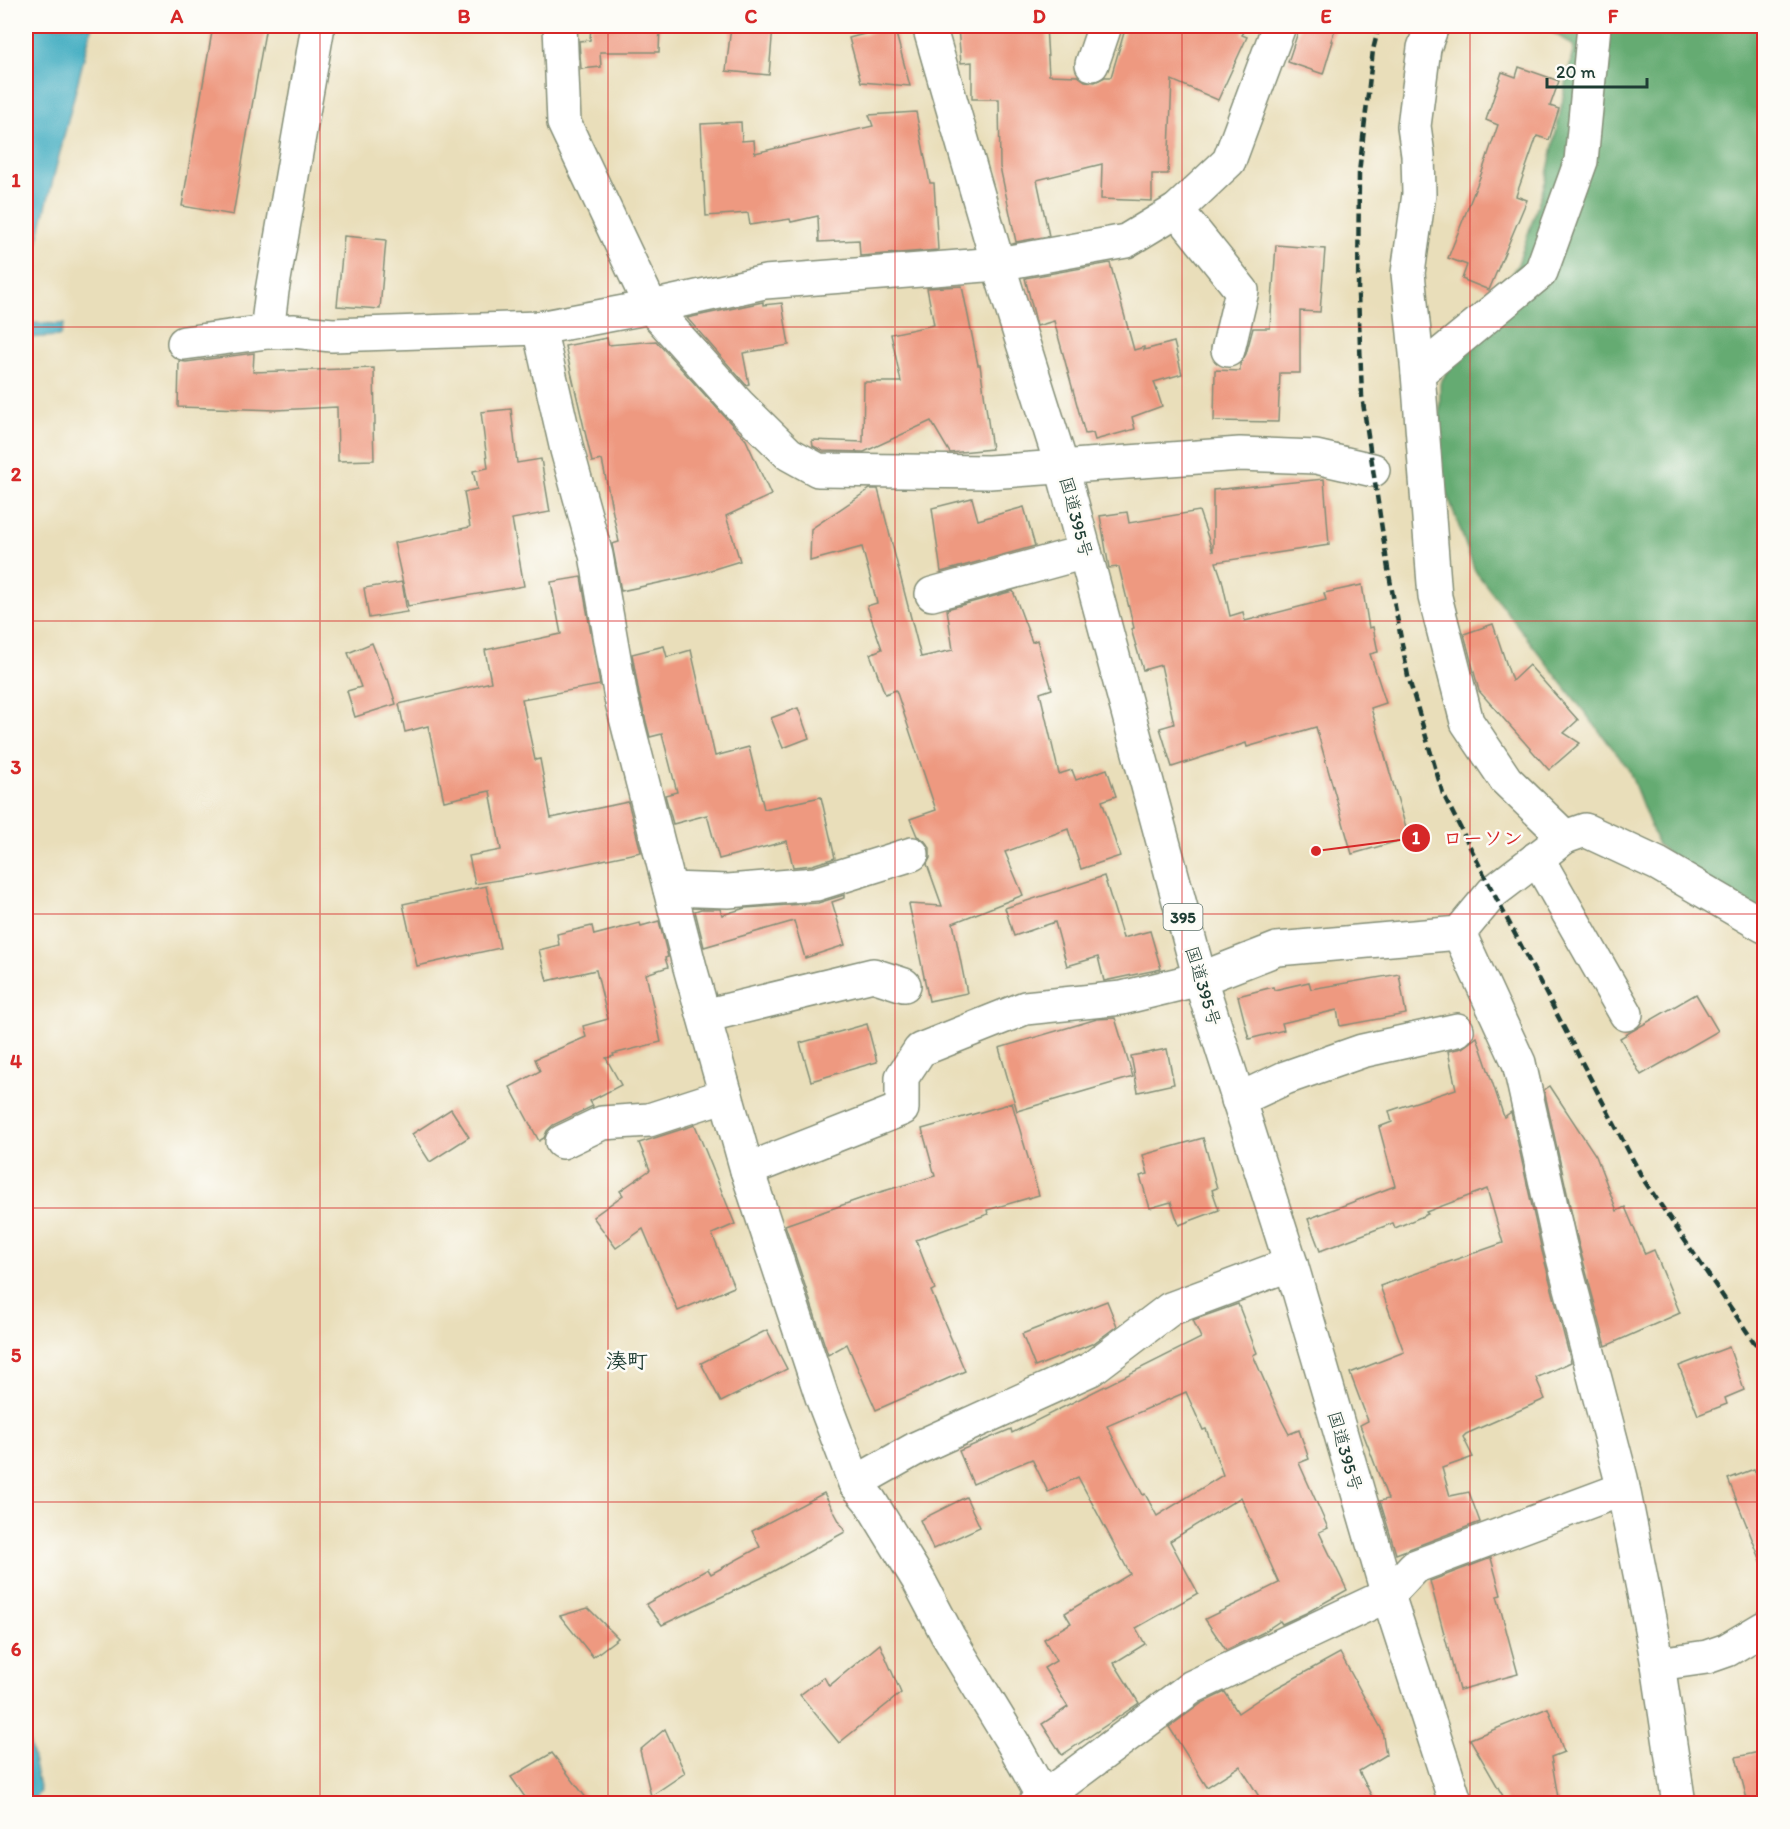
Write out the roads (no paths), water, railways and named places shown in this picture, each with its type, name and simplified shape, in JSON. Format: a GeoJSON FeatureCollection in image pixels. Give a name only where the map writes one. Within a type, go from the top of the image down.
{"type":"FeatureCollection","features":[{"type":"Feature","properties":{"kind":"main road"},"geometry":{"type":"LineString","coordinates":[[267,332],[272,291],[318,26]]}},
{"type":"Feature","properties":{"kind":"main road"},"geometry":{"type":"LineString","coordinates":[[560,26],[564,123],[651,308],[738,404],[789,454],[818,470],[989,472],[1240,454],[1316,457],[1373,470]]}},
{"type":"Feature","properties":{"kind":"main road","name":"国道395号"},"geometry":{"type":"LineString","coordinates":[[928,26],[998,264],[1062,467],[1200,979],[1290,1264],[1388,1595],[1456,1803]]}},
{"type":"Feature","properties":{"kind":"main road"},"geometry":{"type":"LineString","coordinates":[[1092,64],[1105,26]]}},
{"type":"Feature","properties":{"kind":"main road"},"geometry":{"type":"LineString","coordinates":[[184,343],[267,332],[293,331],[332,335],[539,328],[651,308],[765,282],[998,264],[1126,241],[1177,210],[1229,161],[1280,26]]}},
{"type":"Feature","properties":{"kind":"main road"},"geometry":{"type":"LineString","coordinates":[[1432,26],[1424,48],[1414,126],[1418,155],[1419,194],[1408,273],[1435,597],[1467,722],[1506,780],[1565,837]]}},
{"type":"Feature","properties":{"kind":"main road"},"geometry":{"type":"LineString","coordinates":[[1418,373],[1541,272],[1581,161],[1594,26]]}},
{"type":"Feature","properties":{"kind":"main road"},"geometry":{"type":"LineString","coordinates":[[1177,210],[1242,291],[1228,350]]}},
{"type":"Feature","properties":{"kind":"main road"},"geometry":{"type":"LineString","coordinates":[[539,328],[567,450],[596,555],[621,698],[670,889],[747,1170],[822,1397],[855,1484],[870,1501],[919,1581],[948,1636],[1013,1743],[1042,1802],[1192,1687],[1388,1595],[1414,1567],[1623,1489]]}},
{"type":"Feature","properties":{"kind":"main road"},"geometry":{"type":"LineString","coordinates":[[932,594],[1085,552]]}},
{"type":"Feature","properties":{"kind":"main road"},"geometry":{"type":"LineString","coordinates":[[747,1170],[902,1109],[902,1077],[920,1050],[1025,1008],[1122,998],[1200,979],[1277,949],[1459,933],[1493,892],[1565,837],[1585,830],[1658,864],[1764,926]]}},
{"type":"Feature","properties":{"kind":"main road"},"geometry":{"type":"LineString","coordinates":[[670,889],[728,891],[816,884],[912,854]]}},
{"type":"Feature","properties":{"kind":"main road"},"geometry":{"type":"LineString","coordinates":[[1537,858],[1626,1014]]}},
{"type":"Feature","properties":{"kind":"main road"},"geometry":{"type":"LineString","coordinates":[[1459,933],[1519,1063],[1560,1246],[1623,1489],[1658,1664],[1678,1803]]}},
{"type":"Feature","properties":{"kind":"main road"},"geometry":{"type":"LineString","coordinates":[[704,1016],[873,975],[903,985]]}},
{"type":"Feature","properties":{"kind":"main road"},"geometry":{"type":"LineString","coordinates":[[1238,1100],[1285,1078],[1362,1051],[1457,1030]]}},
{"type":"Feature","properties":{"kind":"main road"},"geometry":{"type":"LineString","coordinates":[[562,1142],[602,1123],[649,1120],[726,1095]]}},
{"type":"Feature","properties":{"kind":"main road"},"geometry":{"type":"LineString","coordinates":[[855,1484],[917,1449],[1091,1370],[1170,1309],[1290,1264]]}},
{"type":"Feature","properties":{"kind":"main road"},"geometry":{"type":"LineString","coordinates":[[1658,1664],[1707,1657],[1727,1650],[1764,1628]]}},
{"type":"Feature","properties":{"kind":"water"},"geometry":{"type":"Polygon","coordinates":[[[26,26],[92,26],[27,282],[26,323],[26,26]]]}},
{"type":"Feature","properties":{"kind":"water"},"geometry":{"type":"Polygon","coordinates":[[[26,323],[64,324],[60,336],[26,338],[26,323]]]}},
{"type":"Feature","properties":{"kind":"water"},"geometry":{"type":"Polygon","coordinates":[[[26,1727],[40,1791],[32,1803],[26,1803],[26,1727]]]}},
{"type":"Feature","properties":{"kind":"railway"},"geometry":{"type":"LineString","coordinates":[[1379,26],[1373,50],[1359,173],[1358,294],[1362,396],[1388,569],[1408,676],[1443,794],[1643,1179],[1754,1342],[1764,1352]]}},
{"type":"Feature","properties":{"kind":"place","name":"ローソン"},"geometry":{"type":"Point","coordinates":[1316,851]}},
{"type":"Feature","properties":{"kind":"district","name":"湊町"},"geometry":{"type":"Point","coordinates":[627,1361]}}]}
